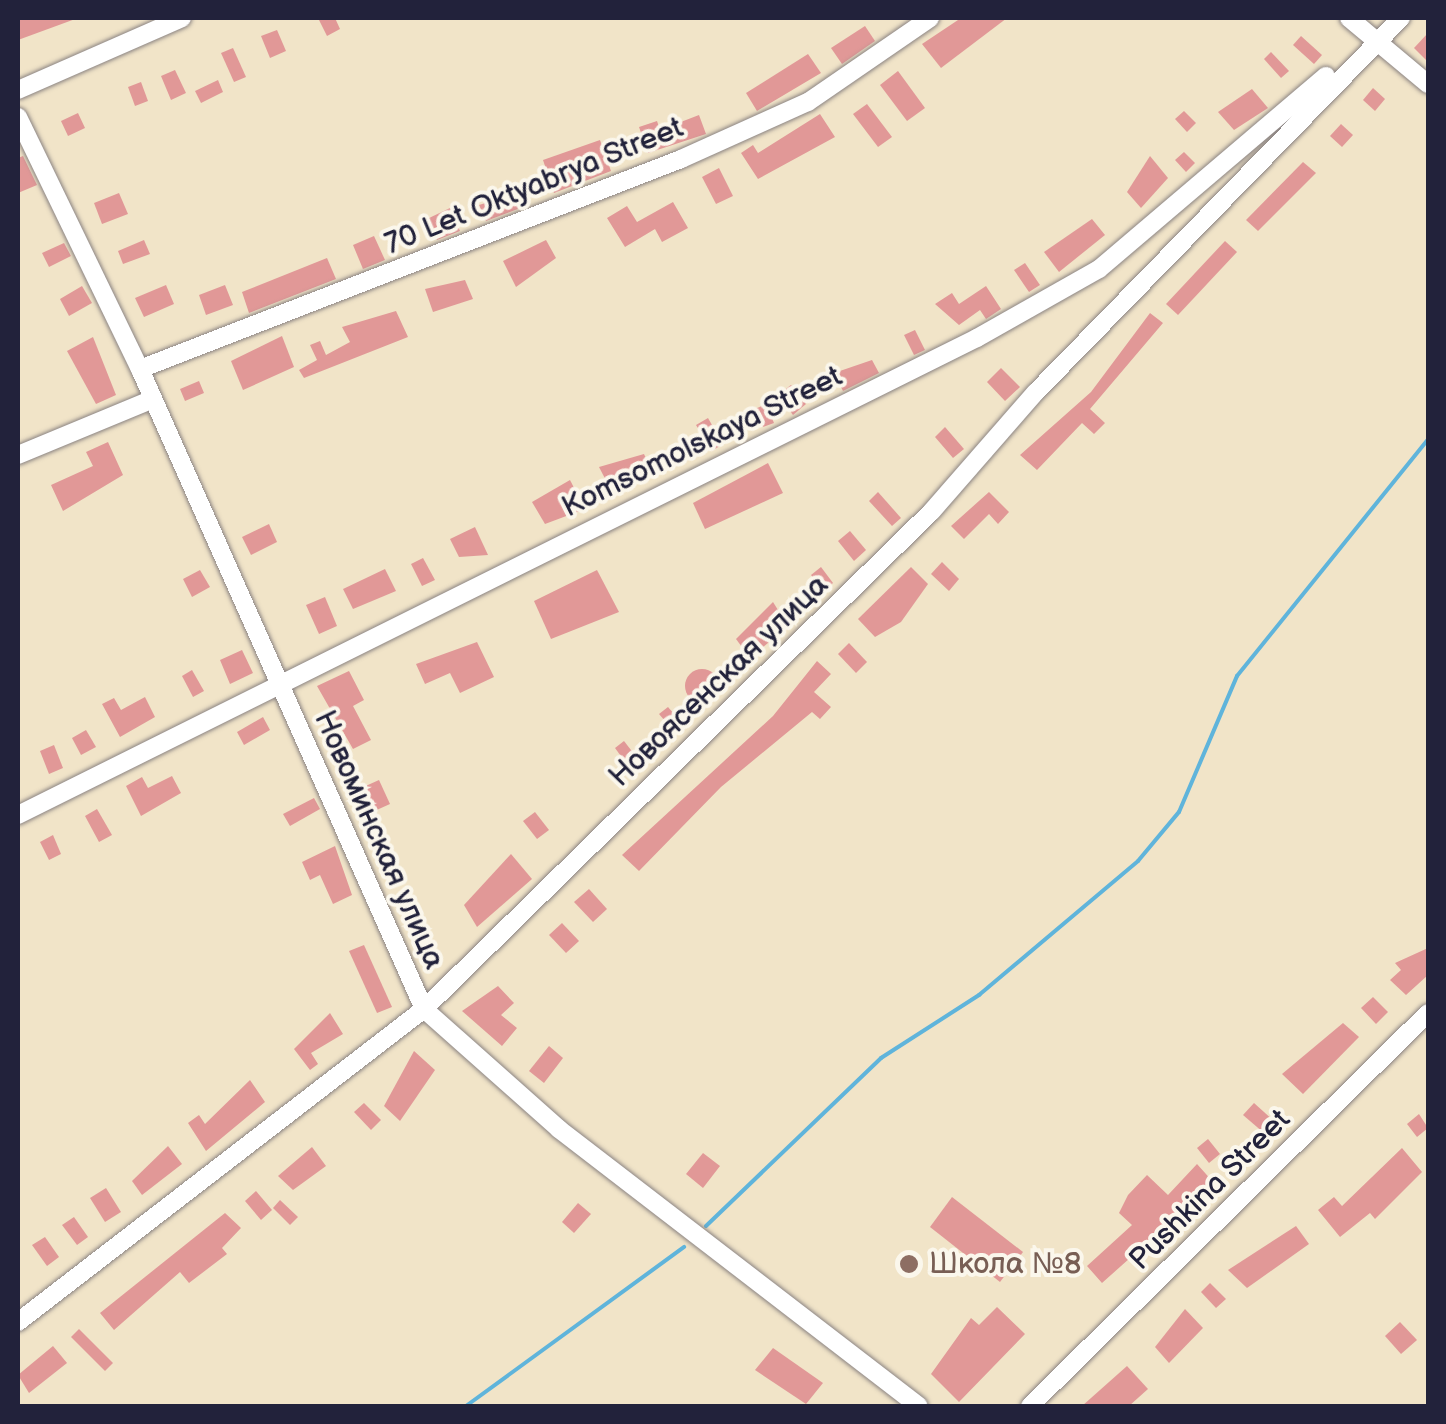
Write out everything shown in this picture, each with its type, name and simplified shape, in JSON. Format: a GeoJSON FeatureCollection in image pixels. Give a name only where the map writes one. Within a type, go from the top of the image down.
{"type":"FeatureCollection","features":[{"type":"Feature","properties":{"kind":"street"},"geometry":{"type":"LineString","coordinates":[[18,90],[182,18]]}},
{"type":"Feature","properties":{"kind":"street","name":"70 Let Oktyabrya Street"},"geometry":{"type":"LineString","coordinates":[[140,369],[710,146],[808,102],[930,18]]}},
{"type":"Feature","properties":{"kind":"street"},"geometry":{"type":"LineString","coordinates":[[1350,18],[1371,45],[1428,84]]}},
{"type":"Feature","properties":{"kind":"street","name":"Новоясенская улица"},"geometry":{"type":"LineString","coordinates":[[18,1322],[424,1009],[932,511],[1371,45],[1401,18]]}},
{"type":"Feature","properties":{"kind":"street","name":"Komsomolskaya Street"},"geometry":{"type":"LineString","coordinates":[[18,815],[278,679],[976,338],[1099,269],[1371,45]]}},
{"type":"Feature","properties":{"kind":"street","name":"Новоминская улица"},"geometry":{"type":"LineString","coordinates":[[18,117],[140,369],[424,1009],[575,1141],[919,1406]]}},
{"type":"Feature","properties":{"kind":"street"},"geometry":{"type":"LineString","coordinates":[[18,455],[153,399]]}},
{"type":"Feature","properties":{"kind":"street","name":"Pushkina Street"},"geometry":{"type":"LineString","coordinates":[[1030,1406],[1428,1013]]}},
{"type":"Feature","properties":{"kind":"building"},"geometry":{"type":"Polygon","coordinates":[[[18,18],[78,18],[18,40],[18,18]]]}},
{"type":"Feature","properties":{"kind":"building"},"geometry":{"type":"Polygon","coordinates":[[[318,18],[335,18],[340,29],[327,36],[318,18]]]}},
{"type":"Feature","properties":{"kind":"building"},"geometry":{"type":"Polygon","coordinates":[[[961,18],[1007,18],[941,68],[922,44],[961,18]]]}},
{"type":"Feature","properties":{"kind":"building"},"geometry":{"type":"Polygon","coordinates":[[[865,26],[875,41],[842,64],[831,48],[865,26]]]}},
{"type":"Feature","properties":{"kind":"building"},"geometry":{"type":"Polygon","coordinates":[[[277,30],[286,51],[270,58],[261,36],[277,30]]]}},
{"type":"Feature","properties":{"kind":"building"},"geometry":{"type":"Polygon","coordinates":[[[1428,33],[1428,62],[1414,48],[1428,33]]]}},
{"type":"Feature","properties":{"kind":"building"},"geometry":{"type":"Polygon","coordinates":[[[1301,36],[1322,55],[1314,64],[1293,45],[1301,36]]]}},
{"type":"Feature","properties":{"kind":"building"},"geometry":{"type":"Polygon","coordinates":[[[233,48],[246,77],[234,82],[221,53],[233,48]]]}},
{"type":"Feature","properties":{"kind":"building"},"geometry":{"type":"Polygon","coordinates":[[[1271,52],[1289,71],[1281,78],[1264,59],[1271,52]]]}},
{"type":"Feature","properties":{"kind":"building"},"geometry":{"type":"Polygon","coordinates":[[[808,54],[821,73],[757,111],[746,93],[808,54]]]}},
{"type":"Feature","properties":{"kind":"building"},"geometry":{"type":"Polygon","coordinates":[[[175,70],[186,93],[171,100],[161,76],[175,70]]]}},
{"type":"Feature","properties":{"kind":"building"},"geometry":{"type":"Polygon","coordinates":[[[898,71],[925,108],[907,121],[880,85],[898,71]]]}},
{"type":"Feature","properties":{"kind":"building"},"geometry":{"type":"Polygon","coordinates":[[[218,80],[223,92],[201,103],[195,91],[218,80]]]}},
{"type":"Feature","properties":{"kind":"building"},"geometry":{"type":"Polygon","coordinates":[[[141,82],[148,101],[135,106],[128,87],[141,82]]]}},
{"type":"Feature","properties":{"kind":"building"},"geometry":{"type":"Polygon","coordinates":[[[1373,88],[1385,99],[1375,111],[1363,100],[1373,88]]]}},
{"type":"Feature","properties":{"kind":"building"},"geometry":{"type":"Polygon","coordinates":[[[1252,89],[1268,108],[1234,130],[1218,112],[1252,89]]]}},
{"type":"Feature","properties":{"kind":"building"},"geometry":{"type":"Polygon","coordinates":[[[867,104],[892,137],[878,147],[853,114],[867,104]]]}},
{"type":"Feature","properties":{"kind":"building"},"geometry":{"type":"Polygon","coordinates":[[[1184,111],[1196,123],[1187,132],[1175,119],[1184,111]]]}},
{"type":"Feature","properties":{"kind":"building"},"geometry":{"type":"Polygon","coordinates":[[[78,113],[85,128],[68,136],[61,121],[78,113]]]}},
{"type":"Feature","properties":{"kind":"building"},"geometry":{"type":"Polygon","coordinates":[[[820,114],[835,137],[758,179],[741,153],[753,145],[758,153],[820,114]]]}},
{"type":"Feature","properties":{"kind":"building"},"geometry":{"type":"Polygon","coordinates":[[[699,115],[706,134],[648,153],[639,127],[657,121],[660,130],[699,115]]]}},
{"type":"Feature","properties":{"kind":"building"},"geometry":{"type":"Polygon","coordinates":[[[1341,124],[1353,135],[1342,147],[1330,136],[1341,124]]]}},
{"type":"Feature","properties":{"kind":"building"},"geometry":{"type":"Polygon","coordinates":[[[600,140],[611,171],[554,193],[543,160],[600,140]]]}},
{"type":"Feature","properties":{"kind":"building"},"geometry":{"type":"Polygon","coordinates":[[[1184,152],[1195,163],[1186,172],[1175,160],[1184,152]]]}},
{"type":"Feature","properties":{"kind":"building"},"geometry":{"type":"Polygon","coordinates":[[[23,156],[37,185],[18,193],[18,158],[23,156]]]}},
{"type":"Feature","properties":{"kind":"building"},"geometry":{"type":"Polygon","coordinates":[[[1150,156],[1168,178],[1141,208],[1127,192],[1150,156]]]}},
{"type":"Feature","properties":{"kind":"building"},"geometry":{"type":"Polygon","coordinates":[[[1303,162],[1316,173],[1258,231],[1246,220],[1303,162]]]}},
{"type":"Feature","properties":{"kind":"building"},"geometry":{"type":"Polygon","coordinates":[[[719,168],[733,196],[716,204],[702,177],[719,168]]]}},
{"type":"Feature","properties":{"kind":"building"},"geometry":{"type":"Polygon","coordinates":[[[119,193],[128,214],[102,224],[94,203],[119,193]]]}},
{"type":"Feature","properties":{"kind":"building"},"geometry":{"type":"Polygon","coordinates":[[[517,193],[523,207],[486,221],[479,205],[517,193]]]}},
{"type":"Feature","properties":{"kind":"building"},"geometry":{"type":"Polygon","coordinates":[[[673,202],[688,228],[662,242],[655,229],[625,247],[607,218],[627,206],[637,222],[673,202]]]}},
{"type":"Feature","properties":{"kind":"building"},"geometry":{"type":"Polygon","coordinates":[[[450,208],[460,231],[437,240],[427,219],[450,208]]]}},
{"type":"Feature","properties":{"kind":"building"},"geometry":{"type":"Polygon","coordinates":[[[1092,219],[1105,235],[1059,272],[1044,252],[1092,219]]]}},
{"type":"Feature","properties":{"kind":"building"},"geometry":{"type":"Polygon","coordinates":[[[374,236],[385,260],[363,269],[353,245],[374,236]]]}},
{"type":"Feature","properties":{"kind":"building"},"geometry":{"type":"Polygon","coordinates":[[[144,240],[150,254],[123,264],[118,251],[144,240]]]}},
{"type":"Feature","properties":{"kind":"building"},"geometry":{"type":"Polygon","coordinates":[[[546,240],[556,258],[516,287],[503,261],[546,240]]]}},
{"type":"Feature","properties":{"kind":"building"},"geometry":{"type":"Polygon","coordinates":[[[1225,241],[1237,252],[1178,315],[1166,304],[1225,241]]]}},
{"type":"Feature","properties":{"kind":"building"},"geometry":{"type":"Polygon","coordinates":[[[64,243],[71,256],[49,267],[42,253],[64,243]]]}},
{"type":"Feature","properties":{"kind":"building"},"geometry":{"type":"Polygon","coordinates":[[[327,258],[336,279],[249,313],[242,292],[327,258]]]}},
{"type":"Feature","properties":{"kind":"building"},"geometry":{"type":"Polygon","coordinates":[[[1025,263],[1040,285],[1029,292],[1014,270],[1025,263]]]}},
{"type":"Feature","properties":{"kind":"building"},"geometry":{"type":"Polygon","coordinates":[[[465,280],[473,299],[433,312],[425,289],[465,280]]]}},
{"type":"Feature","properties":{"kind":"building"},"geometry":{"type":"Polygon","coordinates":[[[166,285],[174,304],[144,317],[135,298],[166,285]]]}},
{"type":"Feature","properties":{"kind":"building"},"geometry":{"type":"Polygon","coordinates":[[[225,285],[233,305],[206,315],[199,295],[225,285]]]}},
{"type":"Feature","properties":{"kind":"building"},"geometry":{"type":"Polygon","coordinates":[[[82,286],[92,303],[69,316],[60,299],[82,286]]]}},
{"type":"Feature","properties":{"kind":"building"},"geometry":{"type":"Polygon","coordinates":[[[986,286],[1001,309],[986,319],[980,310],[959,325],[935,304],[952,293],[959,304],[986,286]]]}},
{"type":"Feature","properties":{"kind":"building"},"geometry":{"type":"Polygon","coordinates":[[[396,311],[408,337],[304,378],[299,370],[317,360],[310,345],[320,341],[326,355],[350,342],[342,327],[396,311]]]}},
{"type":"Feature","properties":{"kind":"building"},"geometry":{"type":"Polygon","coordinates":[[[1150,313],[1163,323],[1090,409],[1105,423],[1094,434],[1082,423],[1037,470],[1020,455],[1091,392],[1150,313]]]}},
{"type":"Feature","properties":{"kind":"building"},"geometry":{"type":"Polygon","coordinates":[[[915,330],[925,350],[914,355],[904,335],[915,330]]]}},
{"type":"Feature","properties":{"kind":"building"},"geometry":{"type":"Polygon","coordinates":[[[282,336],[294,367],[243,390],[231,361],[282,336]]]}},
{"type":"Feature","properties":{"kind":"building"},"geometry":{"type":"Polygon","coordinates":[[[93,337],[116,395],[96,404],[67,351],[93,337]]]}},
{"type":"Feature","properties":{"kind":"building"},"geometry":{"type":"Polygon","coordinates":[[[872,360],[879,373],[843,391],[834,373],[872,360]]]}},
{"type":"Feature","properties":{"kind":"building"},"geometry":{"type":"Polygon","coordinates":[[[1001,368],[1020,387],[1005,401],[987,382],[1001,368]]]}},
{"type":"Feature","properties":{"kind":"building"},"geometry":{"type":"Polygon","coordinates":[[[199,381],[204,393],[185,401],[180,389],[199,381]]]}},
{"type":"Feature","properties":{"kind":"building"},"geometry":{"type":"Polygon","coordinates":[[[791,385],[806,404],[793,415],[778,395],[791,385]]]}},
{"type":"Feature","properties":{"kind":"building"},"geometry":{"type":"Polygon","coordinates":[[[766,404],[774,423],[763,427],[755,409],[766,404]]]}},
{"type":"Feature","properties":{"kind":"building"},"geometry":{"type":"Polygon","coordinates":[[[708,418],[723,444],[712,451],[696,425],[708,418]]]}},
{"type":"Feature","properties":{"kind":"building"},"geometry":{"type":"Polygon","coordinates":[[[945,427],[964,449],[953,458],[935,437],[945,427]]]}},
{"type":"Feature","properties":{"kind":"building"},"geometry":{"type":"Polygon","coordinates":[[[108,442],[123,475],[63,511],[51,485],[93,466],[86,452],[108,442]]]}},
{"type":"Feature","properties":{"kind":"building"},"geometry":{"type":"Polygon","coordinates":[[[644,454],[651,469],[611,490],[599,467],[644,454]]]}},
{"type":"Feature","properties":{"kind":"building"},"geometry":{"type":"Polygon","coordinates":[[[768,463],[783,493],[705,529],[693,503],[768,463]]]}},
{"type":"Feature","properties":{"kind":"building"},"geometry":{"type":"Polygon","coordinates":[[[570,480],[585,509],[545,524],[532,502],[570,480]]]}},
{"type":"Feature","properties":{"kind":"building"},"geometry":{"type":"Polygon","coordinates":[[[878,492],[901,518],[892,526],[869,501],[878,492]]]}},
{"type":"Feature","properties":{"kind":"building"},"geometry":{"type":"Polygon","coordinates":[[[989,492],[1009,512],[998,524],[989,514],[964,539],[951,526],[989,492]]]}},
{"type":"Feature","properties":{"kind":"building"},"geometry":{"type":"Polygon","coordinates":[[[269,524],[277,542],[251,555],[242,537],[269,524]]]}},
{"type":"Feature","properties":{"kind":"building"},"geometry":{"type":"Polygon","coordinates":[[[475,527],[488,555],[459,557],[450,539],[475,527]]]}},
{"type":"Feature","properties":{"kind":"building"},"geometry":{"type":"Polygon","coordinates":[[[850,531],[866,550],[854,561],[838,541],[850,531]]]}},
{"type":"Feature","properties":{"kind":"building"},"geometry":{"type":"Polygon","coordinates":[[[423,558],[435,580],[422,586],[411,564],[423,558]]]}},
{"type":"Feature","properties":{"kind":"building"},"geometry":{"type":"Polygon","coordinates":[[[942,562],[959,579],[949,591],[931,574],[942,562]]]}},
{"type":"Feature","properties":{"kind":"building"},"geometry":{"type":"Polygon","coordinates":[[[821,567],[833,583],[823,591],[811,575],[821,567]]]}},
{"type":"Feature","properties":{"kind":"building"},"geometry":{"type":"Polygon","coordinates":[[[911,567],[928,584],[901,622],[875,637],[858,619],[911,567]]]}},
{"type":"Feature","properties":{"kind":"building"},"geometry":{"type":"Polygon","coordinates":[[[385,569],[396,591],[353,609],[343,589],[385,569]]]}},
{"type":"Feature","properties":{"kind":"building"},"geometry":{"type":"Polygon","coordinates":[[[200,570],[210,587],[192,597],[183,579],[200,570]]]}},
{"type":"Feature","properties":{"kind":"building"},"geometry":{"type":"Polygon","coordinates":[[[597,570],[619,612],[551,639],[534,601],[597,570]]]}},
{"type":"Feature","properties":{"kind":"building"},"geometry":{"type":"Polygon","coordinates":[[[325,597],[337,626],[319,634],[306,605],[325,597]]]}},
{"type":"Feature","properties":{"kind":"building"},"geometry":{"type":"Polygon","coordinates":[[[773,602],[788,626],[750,658],[736,639],[773,602]]]}},
{"type":"Feature","properties":{"kind":"building"},"geometry":{"type":"Polygon","coordinates":[[[477,642],[494,677],[460,693],[450,673],[425,684],[416,664],[477,642]]]}},
{"type":"Feature","properties":{"kind":"building"},"geometry":{"type":"Polygon","coordinates":[[[849,643],[867,662],[856,673],[838,654],[849,643]]]}},
{"type":"Feature","properties":{"kind":"building"},"geometry":{"type":"Polygon","coordinates":[[[242,650],[253,673],[230,684],[220,660],[242,650]]]}},
{"type":"Feature","properties":{"kind":"building"},"geometry":{"type":"Polygon","coordinates":[[[817,661],[831,674],[814,692],[831,707],[820,719],[812,712],[721,787],[639,871],[622,855],[773,716],[817,661]]]}},
{"type":"Feature","properties":{"kind":"building"},"geometry":{"type":"Polygon","coordinates":[[[702,669],[714,674],[719,686],[714,698],[702,703],[690,698],[685,686],[690,674],[702,669]]]}},
{"type":"Feature","properties":{"kind":"building"},"geometry":{"type":"Polygon","coordinates":[[[192,670],[204,691],[193,697],[182,676],[192,670]]]}},
{"type":"Feature","properties":{"kind":"building"},"geometry":{"type":"Polygon","coordinates":[[[349,671],[364,700],[353,706],[371,740],[353,749],[317,686],[349,671]]]}},
{"type":"Feature","properties":{"kind":"building"},"geometry":{"type":"Polygon","coordinates":[[[145,697],[155,717],[120,737],[102,704],[114,698],[121,710],[145,697]]]}},
{"type":"Feature","properties":{"kind":"building"},"geometry":{"type":"Polygon","coordinates":[[[668,707],[680,721],[671,728],[659,714],[668,707]]]}},
{"type":"Feature","properties":{"kind":"building"},"geometry":{"type":"Polygon","coordinates":[[[263,717],[270,730],[244,745],[237,732],[263,717]]]}},
{"type":"Feature","properties":{"kind":"building"},"geometry":{"type":"Polygon","coordinates":[[[86,730],[96,747],[81,755],[72,738],[86,730]]]}},
{"type":"Feature","properties":{"kind":"building"},"geometry":{"type":"Polygon","coordinates":[[[624,741],[641,763],[631,770],[615,748],[624,741]]]}},
{"type":"Feature","properties":{"kind":"building"},"geometry":{"type":"Polygon","coordinates":[[[54,745],[63,768],[49,774],[40,751],[54,745]]]}},
{"type":"Feature","properties":{"kind":"building"},"geometry":{"type":"Polygon","coordinates":[[[172,776],[181,793],[141,816],[126,786],[142,777],[148,788],[172,776]]]}},
{"type":"Feature","properties":{"kind":"building"},"geometry":{"type":"Polygon","coordinates":[[[379,780],[390,804],[370,813],[359,789],[379,780]]]}},
{"type":"Feature","properties":{"kind":"building"},"geometry":{"type":"Polygon","coordinates":[[[314,798],[320,809],[290,826],[283,814],[314,798]]]}},
{"type":"Feature","properties":{"kind":"building"},"geometry":{"type":"Polygon","coordinates":[[[97,809],[112,835],[99,842],[85,816],[97,809]]]}},
{"type":"Feature","properties":{"kind":"building"},"geometry":{"type":"Polygon","coordinates":[[[535,812],[549,830],[537,839],[523,821],[535,812]]]}},
{"type":"Feature","properties":{"kind":"building"},"geometry":{"type":"Polygon","coordinates":[[[53,835],[61,854],[49,860],[40,842],[53,835]]]}},
{"type":"Feature","properties":{"kind":"building"},"geometry":{"type":"Polygon","coordinates":[[[335,846],[352,895],[333,904],[320,875],[310,880],[302,862],[335,846]]]}},
{"type":"Feature","properties":{"kind":"building"},"geometry":{"type":"Polygon","coordinates":[[[511,854],[532,879],[477,927],[464,905],[511,854]]]}},
{"type":"Feature","properties":{"kind":"building"},"geometry":{"type":"Polygon","coordinates":[[[589,889],[607,909],[593,922],[574,902],[589,889]]]}},
{"type":"Feature","properties":{"kind":"building"},"geometry":{"type":"Polygon","coordinates":[[[562,923],[579,941],[566,953],[549,935],[562,923]]]}},
{"type":"Feature","properties":{"kind":"building"},"geometry":{"type":"Polygon","coordinates":[[[364,945],[392,1007],[377,1013],[349,951],[364,945]]]}},
{"type":"Feature","properties":{"kind":"building"},"geometry":{"type":"Polygon","coordinates":[[[1428,948],[1428,975],[1406,995],[1390,980],[1401,970],[1395,963],[1428,948]]]}},
{"type":"Feature","properties":{"kind":"building"},"geometry":{"type":"Polygon","coordinates":[[[498,986],[514,1003],[501,1015],[517,1028],[502,1046],[462,1011],[498,986]]]}},
{"type":"Feature","properties":{"kind":"building"},"geometry":{"type":"Polygon","coordinates":[[[1373,997],[1388,1012],[1376,1024],[1361,1008],[1373,997]]]}},
{"type":"Feature","properties":{"kind":"building"},"geometry":{"type":"Polygon","coordinates":[[[330,1013],[343,1034],[311,1053],[318,1064],[310,1070],[294,1049],[330,1013]]]}},
{"type":"Feature","properties":{"kind":"building"},"geometry":{"type":"Polygon","coordinates":[[[1343,1023],[1359,1037],[1303,1094],[1282,1074],[1343,1023]]]}},
{"type":"Feature","properties":{"kind":"building"},"geometry":{"type":"Polygon","coordinates":[[[549,1046],[563,1058],[544,1083],[529,1071],[549,1046]]]}},
{"type":"Feature","properties":{"kind":"building"},"geometry":{"type":"Polygon","coordinates":[[[414,1051],[435,1070],[400,1121],[384,1106],[414,1051]]]}},
{"type":"Feature","properties":{"kind":"building"},"geometry":{"type":"Polygon","coordinates":[[[250,1080],[265,1102],[206,1151],[188,1123],[199,1115],[205,1124],[250,1080]]]}},
{"type":"Feature","properties":{"kind":"building"},"geometry":{"type":"Polygon","coordinates":[[[364,1103],[381,1120],[371,1130],[354,1112],[364,1103]]]}},
{"type":"Feature","properties":{"kind":"building"},"geometry":{"type":"Polygon","coordinates":[[[1254,1103],[1274,1121],[1264,1133],[1243,1115],[1254,1103]]]}},
{"type":"Feature","properties":{"kind":"building"},"geometry":{"type":"Polygon","coordinates":[[[1419,1114],[1428,1128],[1417,1137],[1407,1124],[1419,1114]]]}},
{"type":"Feature","properties":{"kind":"building"},"geometry":{"type":"Polygon","coordinates":[[[1208,1139],[1220,1154],[1209,1163],[1197,1148],[1208,1139]]]}},
{"type":"Feature","properties":{"kind":"building"},"geometry":{"type":"Polygon","coordinates":[[[168,1146],[182,1164],[142,1195],[132,1181],[168,1146]]]}},
{"type":"Feature","properties":{"kind":"building"},"geometry":{"type":"Polygon","coordinates":[[[312,1147],[326,1166],[293,1190],[278,1176],[312,1147]]]}},
{"type":"Feature","properties":{"kind":"building"},"geometry":{"type":"Polygon","coordinates":[[[1402,1148],[1422,1172],[1375,1219],[1370,1213],[1340,1237],[1318,1210],[1334,1197],[1342,1206],[1402,1148]]]}},
{"type":"Feature","properties":{"kind":"building"},"geometry":{"type":"Polygon","coordinates":[[[703,1153],[720,1166],[703,1188],[686,1174],[703,1153]]]}},
{"type":"Feature","properties":{"kind":"building"},"geometry":{"type":"Polygon","coordinates":[[[1197,1164],[1214,1183],[1102,1283],[1087,1266],[1132,1225],[1119,1213],[1128,1195],[1147,1175],[1168,1195],[1197,1164]]]}},
{"type":"Feature","properties":{"kind":"building"},"geometry":{"type":"Polygon","coordinates":[[[106,1188],[121,1212],[105,1222],[90,1198],[106,1188]]]}},
{"type":"Feature","properties":{"kind":"building"},"geometry":{"type":"Polygon","coordinates":[[[256,1191],[272,1210],[261,1220],[245,1201],[256,1191]]]}},
{"type":"Feature","properties":{"kind":"building"},"geometry":{"type":"Polygon","coordinates":[[[952,1197],[1023,1252],[1000,1282],[930,1227],[952,1197]]]}},
{"type":"Feature","properties":{"kind":"building"},"geometry":{"type":"Polygon","coordinates":[[[280,1200],[298,1217],[290,1225],[273,1208],[280,1200]]]}},
{"type":"Feature","properties":{"kind":"building"},"geometry":{"type":"Polygon","coordinates":[[[578,1203],[591,1214],[574,1233],[562,1222],[578,1203]]]}},
{"type":"Feature","properties":{"kind":"building"},"geometry":{"type":"Polygon","coordinates":[[[225,1213],[241,1228],[222,1248],[227,1254],[189,1283],[180,1272],[114,1330],[100,1313],[225,1213]]]}},
{"type":"Feature","properties":{"kind":"building"},"geometry":{"type":"Polygon","coordinates":[[[74,1217],[88,1237],[77,1245],[62,1225],[74,1217]]]}},
{"type":"Feature","properties":{"kind":"building"},"geometry":{"type":"Polygon","coordinates":[[[1296,1226],[1309,1244],[1247,1288],[1228,1270],[1296,1226]]]}},
{"type":"Feature","properties":{"kind":"building"},"geometry":{"type":"Polygon","coordinates":[[[45,1237],[59,1257],[47,1266],[32,1245],[45,1237]]]}},
{"type":"Feature","properties":{"kind":"building"},"geometry":{"type":"Polygon","coordinates":[[[1210,1283],[1226,1299],[1216,1308],[1201,1292],[1210,1283]]]}},
{"type":"Feature","properties":{"kind":"building"},"geometry":{"type":"Polygon","coordinates":[[[997,1307],[1025,1334],[959,1402],[931,1374],[971,1318],[979,1325],[997,1307]]]}},
{"type":"Feature","properties":{"kind":"building"},"geometry":{"type":"Polygon","coordinates":[[[1185,1309],[1203,1328],[1169,1363],[1155,1347],[1185,1309]]]}},
{"type":"Feature","properties":{"kind":"building"},"geometry":{"type":"Polygon","coordinates":[[[1400,1322],[1417,1340],[1401,1354],[1385,1336],[1400,1322]]]}},
{"type":"Feature","properties":{"kind":"building"},"geometry":{"type":"Polygon","coordinates":[[[79,1329],[113,1363],[105,1371],[71,1337],[79,1329]]]}},
{"type":"Feature","properties":{"kind":"building"},"geometry":{"type":"Polygon","coordinates":[[[53,1346],[67,1363],[29,1393],[18,1375],[53,1346]]]}},
{"type":"Feature","properties":{"kind":"building"},"geometry":{"type":"Polygon","coordinates":[[[773,1348],[823,1383],[806,1404],[755,1370],[773,1348]]]}},
{"type":"Feature","properties":{"kind":"building"},"geometry":{"type":"Polygon","coordinates":[[[1127,1366],[1148,1389],[1129,1406],[1082,1406],[1127,1366]]]}},
{"type":"Feature","properties":{"kind":"waterway"},"geometry":{"type":"LineString","coordinates":[[706,1226],[881,1058],[979,995],[1138,861],[1179,812],[1237,676],[1428,439]]}},
{"type":"Feature","properties":{"kind":"waterway"},"geometry":{"type":"LineString","coordinates":[[466,1406],[684,1247]]}},
{"type":"Feature","properties":{"kind":"place","name":"Школа №8"},"geometry":{"type":"Point","coordinates":[909,1264]}}]}
